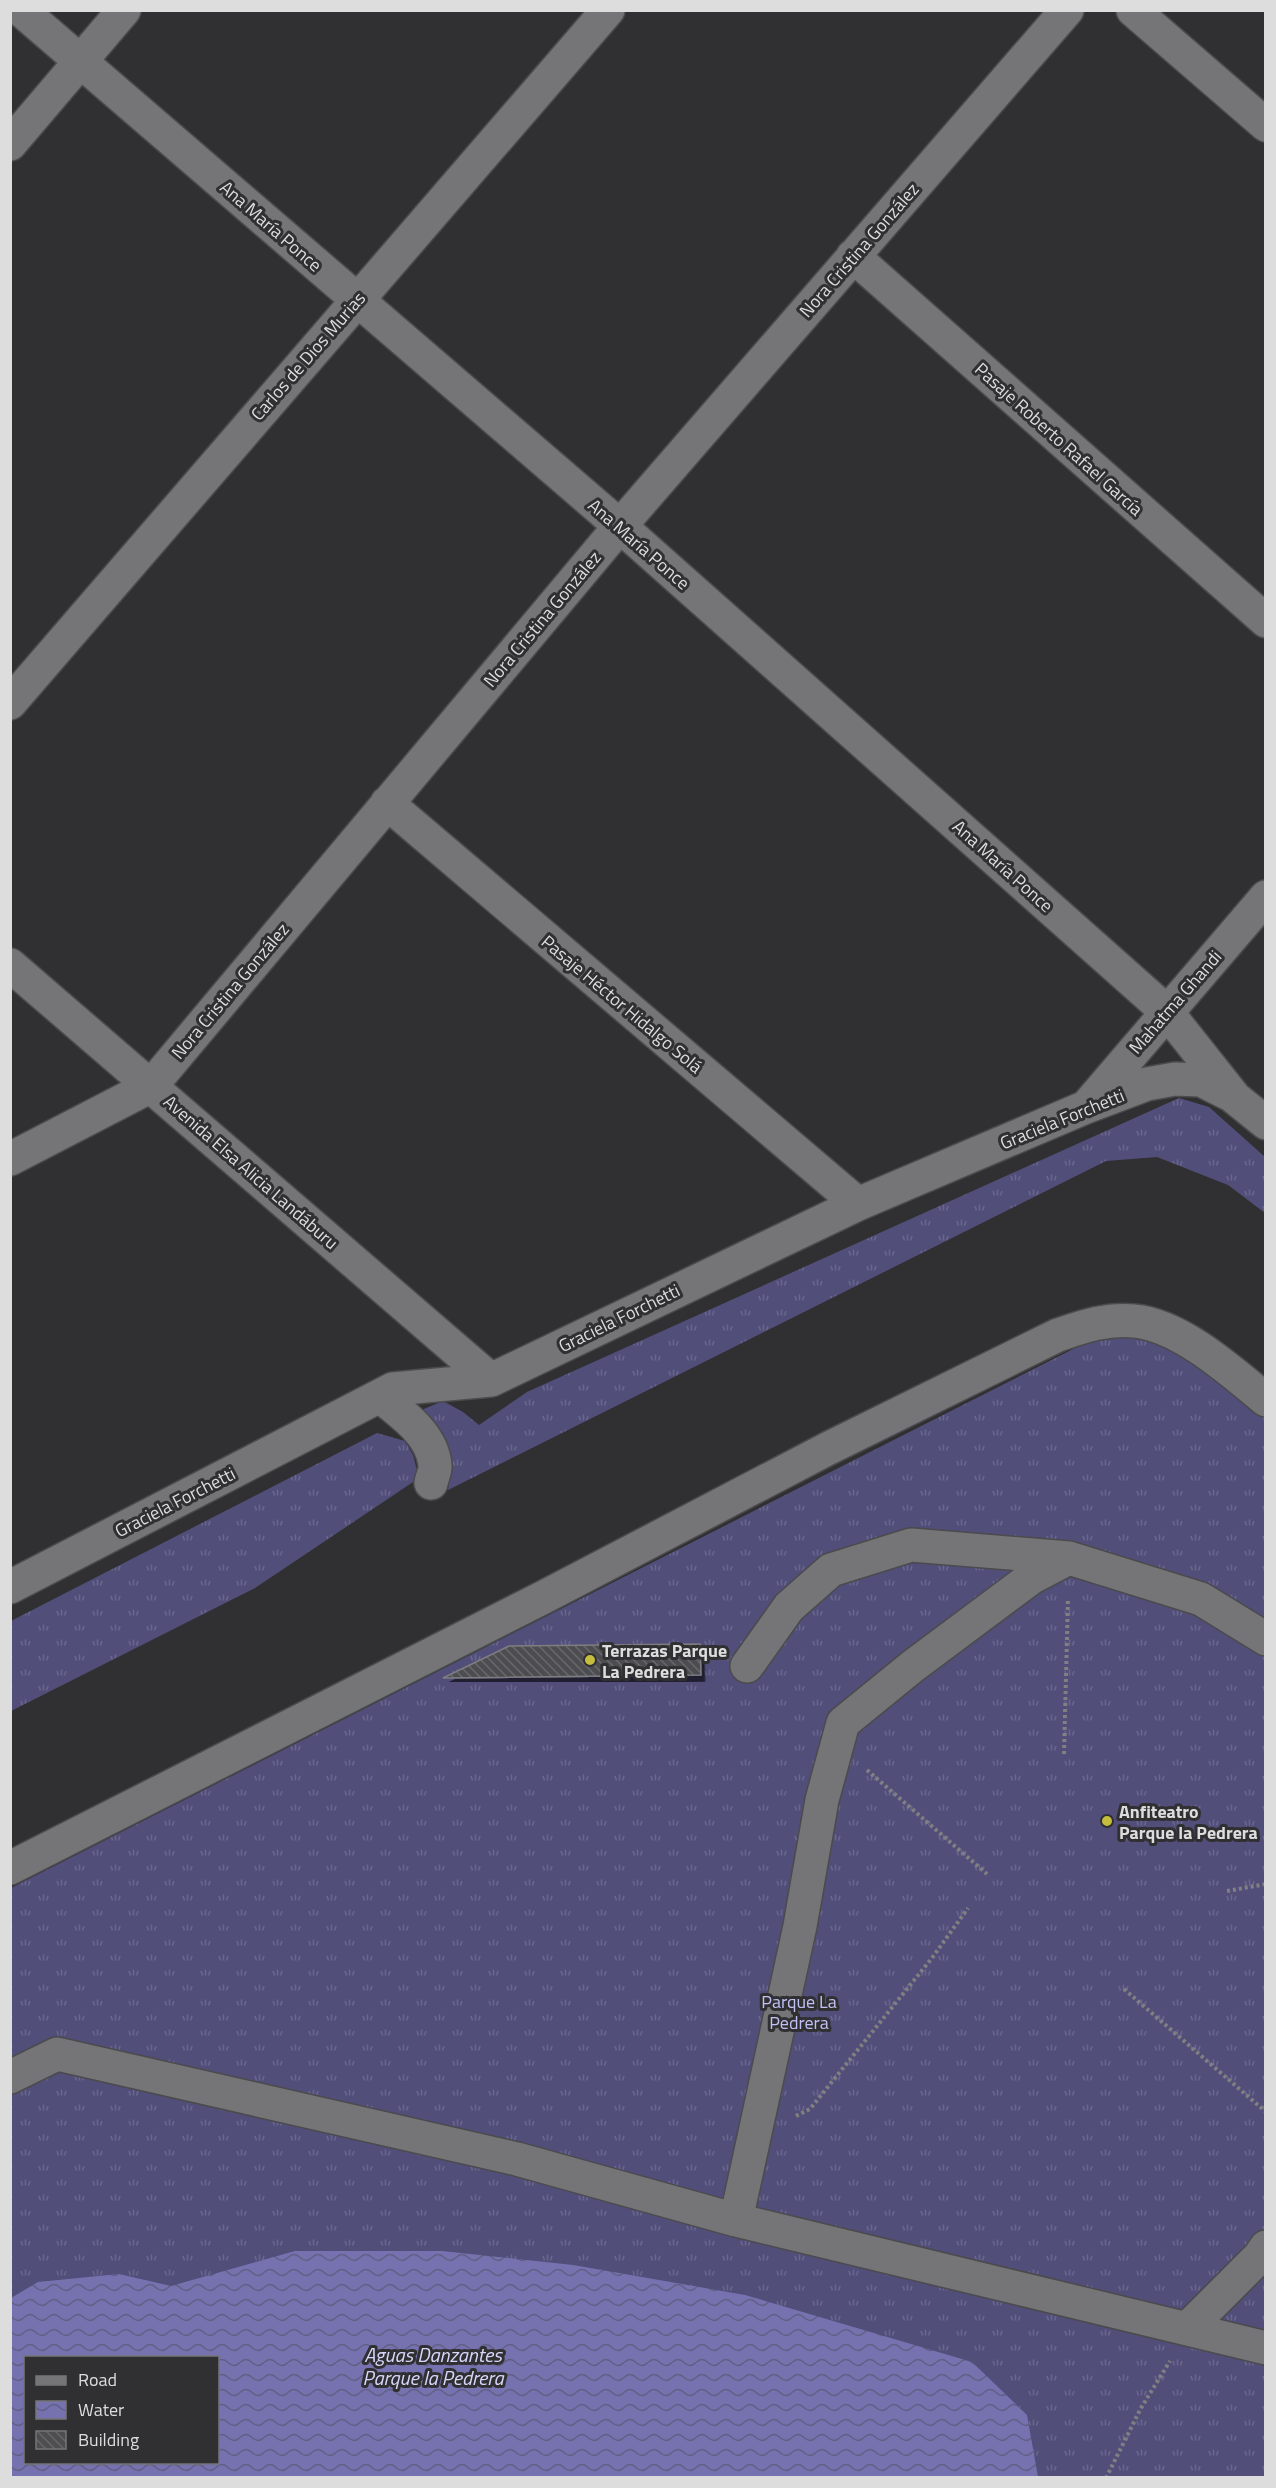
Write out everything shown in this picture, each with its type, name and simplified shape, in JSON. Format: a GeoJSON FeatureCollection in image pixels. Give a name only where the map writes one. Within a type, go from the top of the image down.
{"type":"FeatureCollection","features":[{"type":"Feature","properties":{"kind":"street","name":"Ana María Ponce"},"geometry":{"type":"LineString","coordinates":[[21,10],[620,526],[1166,1011],[1235,1098]]}},
{"type":"Feature","properties":{"kind":"street"},"geometry":{"type":"LineString","coordinates":[[10,144],[124,10]]}},
{"type":"Feature","properties":{"kind":"street","name":"Carlos de Dios Murias"},"geometry":{"type":"LineString","coordinates":[[10,703],[608,10]]}},
{"type":"Feature","properties":{"kind":"street","name":"Nora Cristina González"},"geometry":{"type":"LineString","coordinates":[[10,1159],[151,1086],[620,526],[1067,10]]}},
{"type":"Feature","properties":{"kind":"street"},"geometry":{"type":"LineString","coordinates":[[1133,10],[1266,125]]}},
{"type":"Feature","properties":{"kind":"street","name":"Pasaje Roberto Rafael García"},"geometry":{"type":"LineString","coordinates":[[853,256],[1266,621]]}},
{"type":"Feature","properties":{"kind":"street","name":"Pasaje Héctor Hidalgo Solá"},"geometry":{"type":"LineString","coordinates":[[387,803],[858,1204]]}},
{"type":"Feature","properties":{"kind":"street","name":"Mahatma Ghandi"},"geometry":{"type":"LineString","coordinates":[[1086,1107],[1266,897]]}},
{"type":"Feature","properties":{"kind":"street","name":"Avenida Elsa Alicia Landáburu"},"geometry":{"type":"LineString","coordinates":[[10,965],[491,1380]]}},
{"type":"Feature","properties":{"kind":"street","name":"Graciela Forchetti"},"geometry":{"type":"LineString","coordinates":[[10,1587],[393,1389],[491,1380],[858,1204],[1086,1107],[1147,1084],[1175,1079],[1200,1080],[1235,1098]]}},
{"type":"Feature","properties":{"kind":"street"},"geometry":{"type":"LineString","coordinates":[[1235,1098],[1266,1123]]}},
{"type":"Feature","properties":{"kind":"street"},"geometry":{"type":"LineString","coordinates":[[10,1868],[533,1603],[800,1462],[1058,1335],[1098,1322],[1134,1321],[1169,1330],[1230,1370],[1266,1400]]}},
{"type":"Feature","properties":{"kind":"street"},"geometry":{"type":"LineString","coordinates":[[380,1396],[414,1424],[430,1445],[436,1466],[431,1483]]}},
{"type":"Feature","properties":{"kind":"street"},"geometry":{"type":"LineString","coordinates":[[747,1666],[789,1607],[831,1570],[911,1545],[1069,1558],[1201,1599],[1266,1639]]}},
{"type":"Feature","properties":{"kind":"street"},"geometry":{"type":"LineString","coordinates":[[736,2220],[800,1926],[822,1800],[843,1723],[913,1666],[1031,1578],[1069,1558]]}},
{"type":"Feature","properties":{"kind":"street"},"geometry":{"type":"LineString","coordinates":[[10,2077],[57,2054],[517,2159],[736,2220],[1266,2348]]}},
{"type":"Feature","properties":{"kind":"street"},"geometry":{"type":"LineString","coordinates":[[1188,2328],[1259,2257],[1266,2247]]}},
{"type":"Feature","properties":{"kind":"path"},"geometry":{"type":"LineString","coordinates":[[1064,1754],[1069,1558]]}},
{"type":"Feature","properties":{"kind":"path"},"geometry":{"type":"LineString","coordinates":[[837,1744],[987,1874]]}},
{"type":"Feature","properties":{"kind":"path"},"geometry":{"type":"LineString","coordinates":[[1227,1891],[1266,1884]]}},
{"type":"Feature","properties":{"kind":"path"},"geometry":{"type":"LineString","coordinates":[[755,2136],[810,2109],[932,1958],[968,1908]]}},
{"type":"Feature","properties":{"kind":"path"},"geometry":{"type":"LineString","coordinates":[[1124,1989],[1266,2112]]}},
{"type":"Feature","properties":{"kind":"path"},"geometry":{"type":"LineString","coordinates":[[1106,2478],[1141,2408],[1188,2328]]}},
{"type":"Feature","properties":{"kind":"green space"},"geometry":{"type":"Polygon","coordinates":[[[1179,1098],[1209,1107],[1265,1157],[1265,1213],[1228,1185],[1157,1157],[1106,1161],[448,1490],[451,1460],[443,1433],[419,1411],[443,1401],[463,1412],[479,1425],[527,1392],[1179,1098]]]}},
{"type":"Feature","properties":{"kind":"green space","name":"Parque La Pedrera"},"geometry":{"type":"Polygon","coordinates":[[[1108,1337],[1136,1338],[1172,1348],[1205,1367],[1265,1414],[1265,2477],[11,2478],[11,1888],[1077,1347],[1108,1337]]]}},
{"type":"Feature","properties":{"kind":"green space"},"geometry":{"type":"Polygon","coordinates":[[[377,1433],[405,1441],[413,1455],[419,1478],[255,1588],[11,1711],[11,1621],[377,1433]]]}},
{"type":"Feature","properties":{"kind":"water","name":"Aguas Danzantes Parque la Pedrera"},"geometry":{"type":"Polygon","coordinates":[[[295,2251],[442,2251],[573,2265],[745,2295],[972,2362],[1027,2415],[1038,2477],[11,2477],[11,2298],[38,2282],[119,2274],[171,2286],[295,2251]]]}},
{"type":"Feature","properties":{"kind":"building","name":"Terrazas Parque La Pedrera"},"geometry":{"type":"Polygon","coordinates":[[[700,1644],[701,1675],[443,1678],[509,1646],[700,1644]]]}},
{"type":"Feature","properties":{"kind":"place","name":"Terrazas Parque La Pedrera"},"geometry":{"type":"Point","coordinates":[590,1660]}},
{"type":"Feature","properties":{"kind":"place","name":"Anfiteatro Parque la Pedrera"},"geometry":{"type":"Point","coordinates":[1107,1821]}}]}
